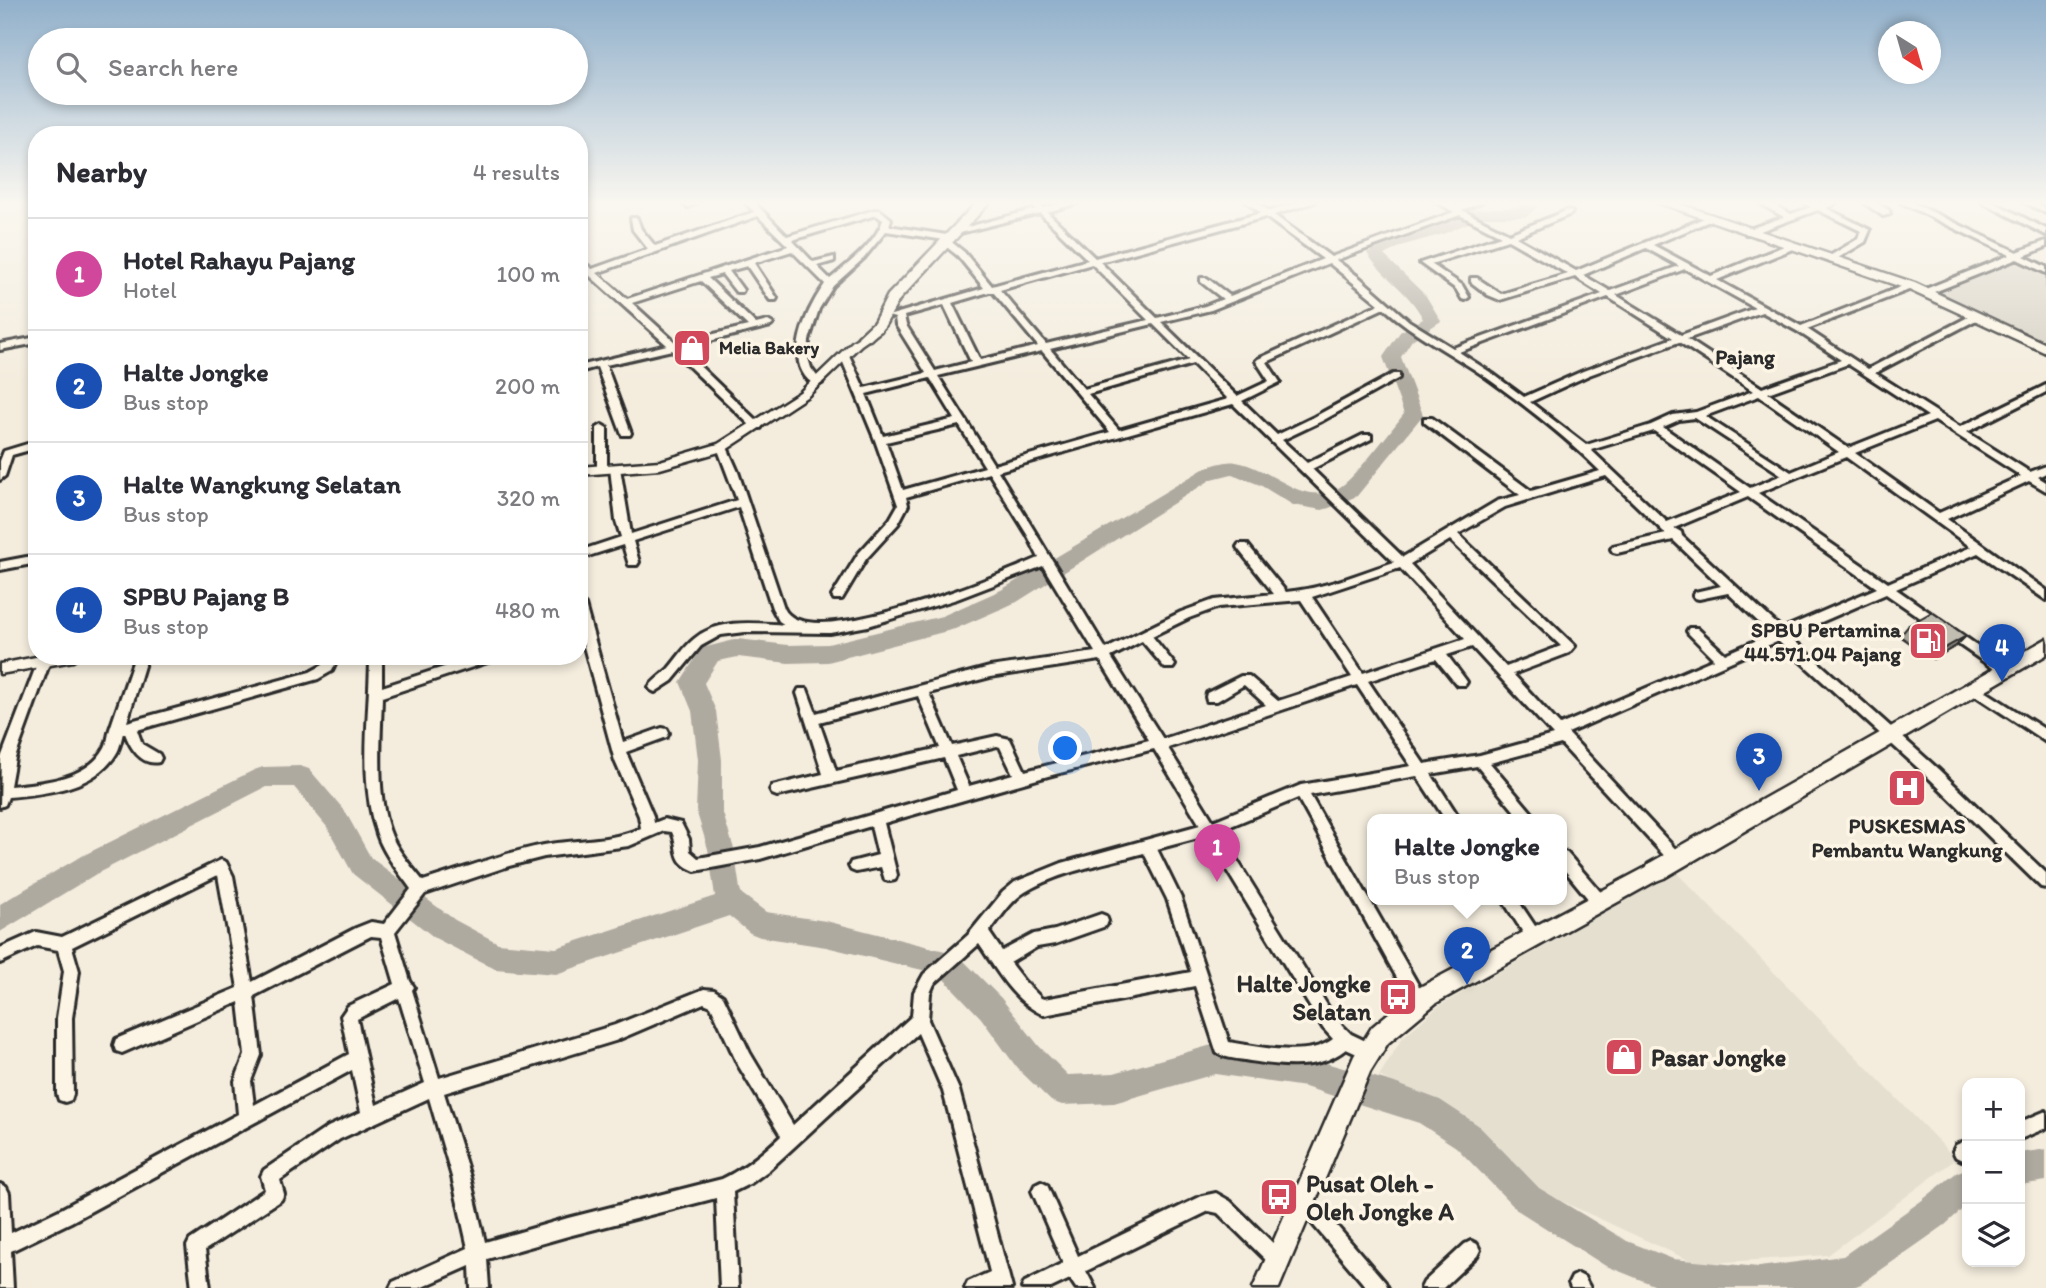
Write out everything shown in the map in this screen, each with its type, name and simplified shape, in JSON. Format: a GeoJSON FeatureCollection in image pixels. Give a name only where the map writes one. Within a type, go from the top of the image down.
{"type":"FeatureCollection","features":[{"type":"Feature","properties":{"kind":"main road"},"geometry":{"type":"LineString","coordinates":[[865,337],[880,322],[893,298],[927,262]]}},
{"type":"Feature","properties":{"kind":"main road"},"geometry":{"type":"LineString","coordinates":[[1840,262],[1926,292],[2046,349]]}},
{"type":"Feature","properties":{"kind":"main road"},"geometry":{"type":"LineString","coordinates":[[1266,1288],[1365,1057],[1380,1035],[1419,1002],[1656,871],[2045,647]]}},
{"type":"Feature","properties":{"kind":"street"},"geometry":{"type":"LineString","coordinates":[[590,272],[617,262]]}},
{"type":"Feature","properties":{"kind":"street"},"geometry":{"type":"LineString","coordinates":[[810,262],[830,284]]}},
{"type":"Feature","properties":{"kind":"street"},"geometry":{"type":"LineString","coordinates":[[813,265],[822,262]]}},
{"type":"Feature","properties":{"kind":"street"},"geometry":{"type":"LineString","coordinates":[[817,383],[806,368],[803,354],[816,304],[830,284],[855,262]]}},
{"type":"Feature","properties":{"kind":"street"},"geometry":{"type":"LineString","coordinates":[[968,262],[1047,348],[1116,433]]}},
{"type":"Feature","properties":{"kind":"street"},"geometry":{"type":"LineString","coordinates":[[880,322],[900,321],[947,302],[1093,262]]}},
{"type":"Feature","properties":{"kind":"street"},"geometry":{"type":"LineString","coordinates":[[1093,262],[1304,469],[1345,504],[1676,859]]}},
{"type":"Feature","properties":{"kind":"street"},"geometry":{"type":"LineString","coordinates":[[861,392],[1195,312],[1327,262]]}},
{"type":"Feature","properties":{"kind":"street"},"geometry":{"type":"LineString","coordinates":[[1331,262],[1406,323],[1454,351],[1524,401],[1584,449],[1780,635],[1894,736],[2046,882]]}},
{"type":"Feature","properties":{"kind":"street"},"geometry":{"type":"LineString","coordinates":[[1427,262],[1424,263],[1459,287],[1465,296]]}},
{"type":"Feature","properties":{"kind":"street"},"geometry":{"type":"LineString","coordinates":[[1556,262],[1762,392],[2046,596]]}},
{"type":"Feature","properties":{"kind":"street"},"geometry":{"type":"LineString","coordinates":[[1474,280],[1500,297],[1607,262]]}},
{"type":"Feature","properties":{"kind":"street"},"geometry":{"type":"LineString","coordinates":[[1679,262],[1800,329],[2046,487]]}},
{"type":"Feature","properties":{"kind":"street"},"geometry":{"type":"LineString","coordinates":[[1712,279],[1753,262]]}},
{"type":"Feature","properties":{"kind":"street"},"geometry":{"type":"LineString","coordinates":[[1926,292],[1999,262]]}},
{"type":"Feature","properties":{"kind":"street"},"geometry":{"type":"LineString","coordinates":[[2030,262],[2046,270]]}},
{"type":"Feature","properties":{"kind":"street"},"geometry":{"type":"LineString","coordinates":[[626,302],[749,263],[773,298]]}},
{"type":"Feature","properties":{"kind":"street"},"geometry":{"type":"LineString","coordinates":[[1454,351],[1686,266]]}},
{"type":"Feature","properties":{"kind":"street"},"geometry":{"type":"LineString","coordinates":[[724,271],[739,290]]}},
{"type":"Feature","properties":{"kind":"street"},"geometry":{"type":"LineString","coordinates":[[590,272],[675,346],[757,426]]}},
{"type":"Feature","properties":{"kind":"street"},"geometry":{"type":"LineString","coordinates":[[702,277],[754,327]]}},
{"type":"Feature","properties":{"kind":"street"},"geometry":{"type":"LineString","coordinates":[[1203,280],[1230,300]]}},
{"type":"Feature","properties":{"kind":"street"},"geometry":{"type":"LineString","coordinates":[[1800,329],[1911,286]]}},
{"type":"Feature","properties":{"kind":"street"},"geometry":{"type":"LineString","coordinates":[[947,302],[976,363]]}},
{"type":"Feature","properties":{"kind":"street"},"geometry":{"type":"LineString","coordinates":[[899,495],[1236,400],[1275,382],[1261,361],[1385,304]]}},
{"type":"Feature","properties":{"kind":"street"},"geometry":{"type":"LineString","coordinates":[[1524,401],[1586,373],[1763,308]]}},
{"type":"Feature","properties":{"kind":"street"},"geometry":{"type":"LineString","coordinates":[[1869,372],[1977,316]]}},
{"type":"Feature","properties":{"kind":"street"},"geometry":{"type":"LineString","coordinates":[[900,321],[1329,1023],[1345,1041],[1365,1057]]}},
{"type":"Feature","properties":{"kind":"street"},"geometry":{"type":"LineString","coordinates":[[588,367],[768,324]]}},
{"type":"Feature","properties":{"kind":"street"},"geometry":{"type":"LineString","coordinates":[[588,470],[660,465],[722,447],[757,426],[817,383],[865,337]]}},
{"type":"Feature","properties":{"kind":"street"},"geometry":{"type":"LineString","coordinates":[[0,347],[28,342]]}},
{"type":"Feature","properties":{"kind":"street"},"geometry":{"type":"LineString","coordinates":[[838,596],[870,545],[900,512],[903,505],[845,355]]}},
{"type":"Feature","properties":{"kind":"street"},"geometry":{"type":"LineString","coordinates":[[1584,449],[1655,427],[1677,417],[1697,415],[1849,360]]}},
{"type":"Feature","properties":{"kind":"street"},"geometry":{"type":"LineString","coordinates":[[1083,392],[1195,361]]}},
{"type":"Feature","properties":{"kind":"street"},"geometry":{"type":"LineString","coordinates":[[601,364],[626,433]]}},
{"type":"Feature","properties":{"kind":"street"},"geometry":{"type":"LineString","coordinates":[[1274,440],[1396,376]]}},
{"type":"Feature","properties":{"kind":"street"},"geometry":{"type":"LineString","coordinates":[[1959,432],[2046,388]]}},
{"type":"Feature","properties":{"kind":"street"},"geometry":{"type":"LineString","coordinates":[[1697,415],[1790,476]]}},
{"type":"Feature","properties":{"kind":"street"},"geometry":{"type":"LineString","coordinates":[[1667,526],[1935,418]]}},
{"type":"Feature","properties":{"kind":"street"},"geometry":{"type":"LineString","coordinates":[[1428,420],[1528,495]]}},
{"type":"Feature","properties":{"kind":"street"},"geometry":{"type":"LineString","coordinates":[[880,440],[962,421]]}},
{"type":"Feature","properties":{"kind":"street"},"geometry":{"type":"LineString","coordinates":[[1655,427],[2004,670]]}},
{"type":"Feature","properties":{"kind":"street"},"geometry":{"type":"LineString","coordinates":[[602,428],[608,469],[633,562]]}},
{"type":"Feature","properties":{"kind":"street"},"geometry":{"type":"LineString","coordinates":[[1304,469],[1367,437]]}},
{"type":"Feature","properties":{"kind":"street"},"geometry":{"type":"LineString","coordinates":[[0,476],[8,453],[28,447]]}},
{"type":"Feature","properties":{"kind":"street"},"geometry":{"type":"LineString","coordinates":[[722,447],[784,618],[790,624],[802,628]]}},
{"type":"Feature","properties":{"kind":"street"},"geometry":{"type":"LineString","coordinates":[[1938,518],[2046,469]]}},
{"type":"Feature","properties":{"kind":"street"},"geometry":{"type":"LineString","coordinates":[[813,719],[921,689],[1022,666],[1104,655],[1185,615],[1218,603],[1304,595],[1402,563],[1501,504],[1608,472]]}},
{"type":"Feature","properties":{"kind":"street"},"geometry":{"type":"LineString","coordinates":[[588,552],[742,502]]}},
{"type":"Feature","properties":{"kind":"street"},"geometry":{"type":"LineString","coordinates":[[1451,534],[1569,646],[1565,650],[1503,673]]}},
{"type":"Feature","properties":{"kind":"street"},"geometry":{"type":"LineString","coordinates":[[1617,549],[1677,536]]}},
{"type":"Feature","properties":{"kind":"street"},"geometry":{"type":"LineString","coordinates":[[1243,547],[1283,597]]}},
{"type":"Feature","properties":{"kind":"street"},"geometry":{"type":"LineString","coordinates":[[974,1288],[1001,1282],[951,1090],[920,1020],[922,992],[936,972],[969,945],[1020,887],[1062,869],[1212,828],[1301,791],[1480,760],[1561,735],[1723,660],[1979,548]]}},
{"type":"Feature","properties":{"kind":"street"},"geometry":{"type":"LineString","coordinates":[[0,566],[28,561]]}},
{"type":"Feature","properties":{"kind":"street"},"geometry":{"type":"LineString","coordinates":[[655,687],[671,676],[698,642],[714,631],[731,628],[820,629],[840,626],[923,607],[1047,562]]}},
{"type":"Feature","properties":{"kind":"street"},"geometry":{"type":"LineString","coordinates":[[1699,595],[1731,588]]}},
{"type":"Feature","properties":{"kind":"street"},"geometry":{"type":"LineString","coordinates":[[1304,595],[1450,814]]}},
{"type":"Feature","properties":{"kind":"street"},"geometry":{"type":"LineString","coordinates":[[1693,631],[1723,660]]}},
{"type":"Feature","properties":{"kind":"street"},"geometry":{"type":"LineString","coordinates":[[1145,636],[1169,666]]}},
{"type":"Feature","properties":{"kind":"street"},"geometry":{"type":"LineString","coordinates":[[122,1045],[246,992],[361,933],[371,929],[390,928],[418,891],[509,860],[544,851],[629,840],[664,825],[676,827],[682,839],[683,854],[695,865],[732,859],[965,793],[1160,744],[1475,642]]}},
{"type":"Feature","properties":{"kind":"street"},"geometry":{"type":"LineString","coordinates":[[588,643],[619,749],[632,789],[646,816],[648,831]]}},
{"type":"Feature","properties":{"kind":"street"},"geometry":{"type":"LineString","coordinates":[[1439,654],[1461,682]]}},
{"type":"Feature","properties":{"kind":"street"},"geometry":{"type":"LineString","coordinates":[[0,669],[28,663]]}},
{"type":"Feature","properties":{"kind":"street"},"geometry":{"type":"LineString","coordinates":[[43,665],[8,758],[1,797],[52,785],[96,769],[111,751],[123,729],[139,665]]}},
{"type":"Feature","properties":{"kind":"street"},"geometry":{"type":"LineString","coordinates":[[123,729],[314,676],[329,665]]}},
{"type":"Feature","properties":{"kind":"street"},"geometry":{"type":"LineString","coordinates":[[376,665],[376,784],[380,821],[393,853],[418,891]]}},
{"type":"Feature","properties":{"kind":"street"},"geometry":{"type":"LineString","coordinates":[[377,694],[466,665]]}},
{"type":"Feature","properties":{"kind":"street"},"geometry":{"type":"LineString","coordinates":[[1212,696],[1245,679],[1277,708]]}},
{"type":"Feature","properties":{"kind":"street"},"geometry":{"type":"LineString","coordinates":[[921,689],[965,793]]}},
{"type":"Feature","properties":{"kind":"street"},"geometry":{"type":"LineString","coordinates":[[1974,689],[2046,737]]}},
{"type":"Feature","properties":{"kind":"street"},"geometry":{"type":"LineString","coordinates":[[803,693],[831,778]]}},
{"type":"Feature","properties":{"kind":"street"},"geometry":{"type":"LineString","coordinates":[[123,729],[138,747],[154,758]]}},
{"type":"Feature","properties":{"kind":"street"},"geometry":{"type":"LineString","coordinates":[[619,749],[662,733]]}},
{"type":"Feature","properties":{"kind":"street"},"geometry":{"type":"LineString","coordinates":[[777,790],[1000,741],[1005,743],[1021,778]]}},
{"type":"Feature","properties":{"kind":"street"},"geometry":{"type":"LineString","coordinates":[[1480,760],[1526,814]]}},
{"type":"Feature","properties":{"kind":"street"},"geometry":{"type":"LineString","coordinates":[[1301,791],[1419,1002]]}},
{"type":"Feature","properties":{"kind":"street"},"geometry":{"type":"LineString","coordinates":[[876,819],[890,875]]}},
{"type":"Feature","properties":{"kind":"street"},"geometry":{"type":"LineString","coordinates":[[1148,846],[1174,898],[1221,1044],[1229,1050],[1320,1057],[1337,1049],[1345,1041]]}},
{"type":"Feature","properties":{"kind":"street"},"geometry":{"type":"LineString","coordinates":[[856,866],[886,859]]}},
{"type":"Feature","properties":{"kind":"street"},"geometry":{"type":"LineString","coordinates":[[1567,863],[1599,901]]}},
{"type":"Feature","properties":{"kind":"street"},"geometry":{"type":"LineString","coordinates":[[0,956],[36,939],[63,944],[221,866],[226,876],[246,992],[253,1055],[243,1081],[247,1118]]}},
{"type":"Feature","properties":{"kind":"street"},"geometry":{"type":"LineString","coordinates":[[1512,905],[1534,937]]}},
{"type":"Feature","properties":{"kind":"street"},"geometry":{"type":"LineString","coordinates":[[1002,960],[1034,941],[1055,937],[1101,921]]}},
{"type":"Feature","properties":{"kind":"street"},"geometry":{"type":"LineString","coordinates":[[390,928],[433,1087],[461,1177],[478,1253],[480,1288]]}},
{"type":"Feature","properties":{"kind":"street"},"geometry":{"type":"LineString","coordinates":[[980,932],[1024,993],[1035,1005],[1044,1007],[1198,978]]}},
{"type":"Feature","properties":{"kind":"street"},"geometry":{"type":"LineString","coordinates":[[63,944],[71,961],[73,979],[65,1003],[65,1094]]}},
{"type":"Feature","properties":{"kind":"street"},"geometry":{"type":"LineString","coordinates":[[370,1115],[351,1013],[406,987]]}},
{"type":"Feature","properties":{"kind":"street"},"geometry":{"type":"LineString","coordinates":[[201,1288],[197,1246],[275,1194],[270,1176],[334,1133],[433,1087],[602,1037],[709,996],[717,1000],[744,1059],[792,1138]]}},
{"type":"Feature","properties":{"kind":"street"},"geometry":{"type":"LineString","coordinates":[[399,1288],[478,1253],[724,1187],[754,1171],[920,1020]]}},
{"type":"Feature","properties":{"kind":"street"},"geometry":{"type":"LineString","coordinates":[[2,1246],[65,1216],[358,1058]]}},
{"type":"Feature","properties":{"kind":"street"},"geometry":{"type":"LineString","coordinates":[[2025,1129],[2046,1119]]}},
{"type":"Feature","properties":{"kind":"street"},"geometry":{"type":"LineString","coordinates":[[724,1187],[729,1288]]}},
{"type":"Feature","properties":{"kind":"street"},"geometry":{"type":"LineString","coordinates":[[1041,1191],[1074,1268],[1086,1288]]}},
{"type":"Feature","properties":{"kind":"street"},"geometry":{"type":"LineString","coordinates":[[0,1194],[4,1288]]}},
{"type":"Feature","properties":{"kind":"street"},"geometry":{"type":"LineString","coordinates":[[1031,1288],[1208,1202],[1216,1202],[1278,1260]]}},
{"type":"Feature","properties":{"kind":"street"},"geometry":{"type":"LineString","coordinates":[[1305,1202],[1379,1288]]}},
{"type":"Feature","properties":{"kind":"street"},"geometry":{"type":"LineString","coordinates":[[1430,1288],[1471,1250]]}},
{"type":"Feature","properties":{"kind":"shaded area"},"geometry":{"type":"Polygon","coordinates":[[[2008,262],[2026,262],[2046,272],[2046,344],[1936,291],[2008,262]]]}},
{"type":"Feature","properties":{"kind":"shaded area","name":"Pasar Jongke"},"geometry":{"type":"Polygon","coordinates":[[[1676,872],[1956,1159],[1828,1255],[1697,1264],[1542,1192],[1464,1117],[1379,1076],[1403,1037],[1439,1006],[1676,872]]]}},
{"type":"Feature","properties":{"kind":"building"},"geometry":{"type":"Polygon","coordinates":[[[1932,612],[1966,636],[1943,649],[1909,625],[1932,612]]]}},
{"type":"Feature","properties":{"kind":"waterway"},"geometry":{"type":"LineString","coordinates":[[732,903],[726,889],[721,849],[709,810],[710,760],[704,711],[692,682],[710,654],[738,648],[788,654],[828,653],[947,623],[1009,596],[1205,474],[1233,467],[1267,480],[1300,500],[1322,503],[1350,491],[1414,415],[1392,357],[1406,336],[1432,321],[1420,300],[1380,262]]}},
{"type":"Feature","properties":{"kind":"waterway"},"geometry":{"type":"LineString","coordinates":[[0,919],[87,866],[263,777],[300,776],[336,819],[362,866],[445,929],[495,956],[556,961],[732,903]]}},
{"type":"Feature","properties":{"kind":"waterway"},"geometry":{"type":"LineString","coordinates":[[732,903],[760,924],[826,934],[947,963],[991,1008],[1028,1057],[1062,1090],[1114,1088],[1215,1059],[1305,1072],[1392,1097],[1429,1111],[1467,1136],[1528,1199],[1616,1253],[1673,1276],[1759,1284],[1849,1272],[1933,1213],[1962,1188]]}},
{"type":"Feature","properties":{"kind":"waterway"},"geometry":{"type":"LineString","coordinates":[[2025,1168],[2046,1165]]}},
{"type":"Feature","properties":{"kind":"place","name":"Melia Bakery"},"geometry":{"type":"Point","coordinates":[692,348]}},
{"type":"Feature","properties":{"kind":"place","name":"SPBU Pertamina 44.571.04 Pajang"},"geometry":{"type":"Point","coordinates":[1928,641]}},
{"type":"Feature","properties":{"kind":"place","name":"SPBU Pajang B"},"geometry":{"type":"Point","coordinates":[2002,682]}},
{"type":"Feature","properties":{"kind":"place","name":"PUSKESMAS Pembantu Wangkung"},"geometry":{"type":"Point","coordinates":[1907,788]}},
{"type":"Feature","properties":{"kind":"place","name":"Halte Wangkung Selatan"},"geometry":{"type":"Point","coordinates":[1759,791]}},
{"type":"Feature","properties":{"kind":"place","name":"Hotel Rahayu Pajang"},"geometry":{"type":"Point","coordinates":[1217,882]}},
{"type":"Feature","properties":{"kind":"place","name":"Halte Jongke"},"geometry":{"type":"Point","coordinates":[1467,985]}},
{"type":"Feature","properties":{"kind":"place","name":"Halte Jongke Selatan"},"geometry":{"type":"Point","coordinates":[1398,997]}},
{"type":"Feature","properties":{"kind":"place","name":"Pasar Jongke"},"geometry":{"type":"Point","coordinates":[1624,1057]}},
{"type":"Feature","properties":{"kind":"place","name":"Pusat Oleh - Oleh Jongke A"},"geometry":{"type":"Point","coordinates":[1279,1197]}},
{"type":"Feature","properties":{"kind":"district","name":"Pajang"},"geometry":{"type":"Point","coordinates":[1745,356]}}]}
